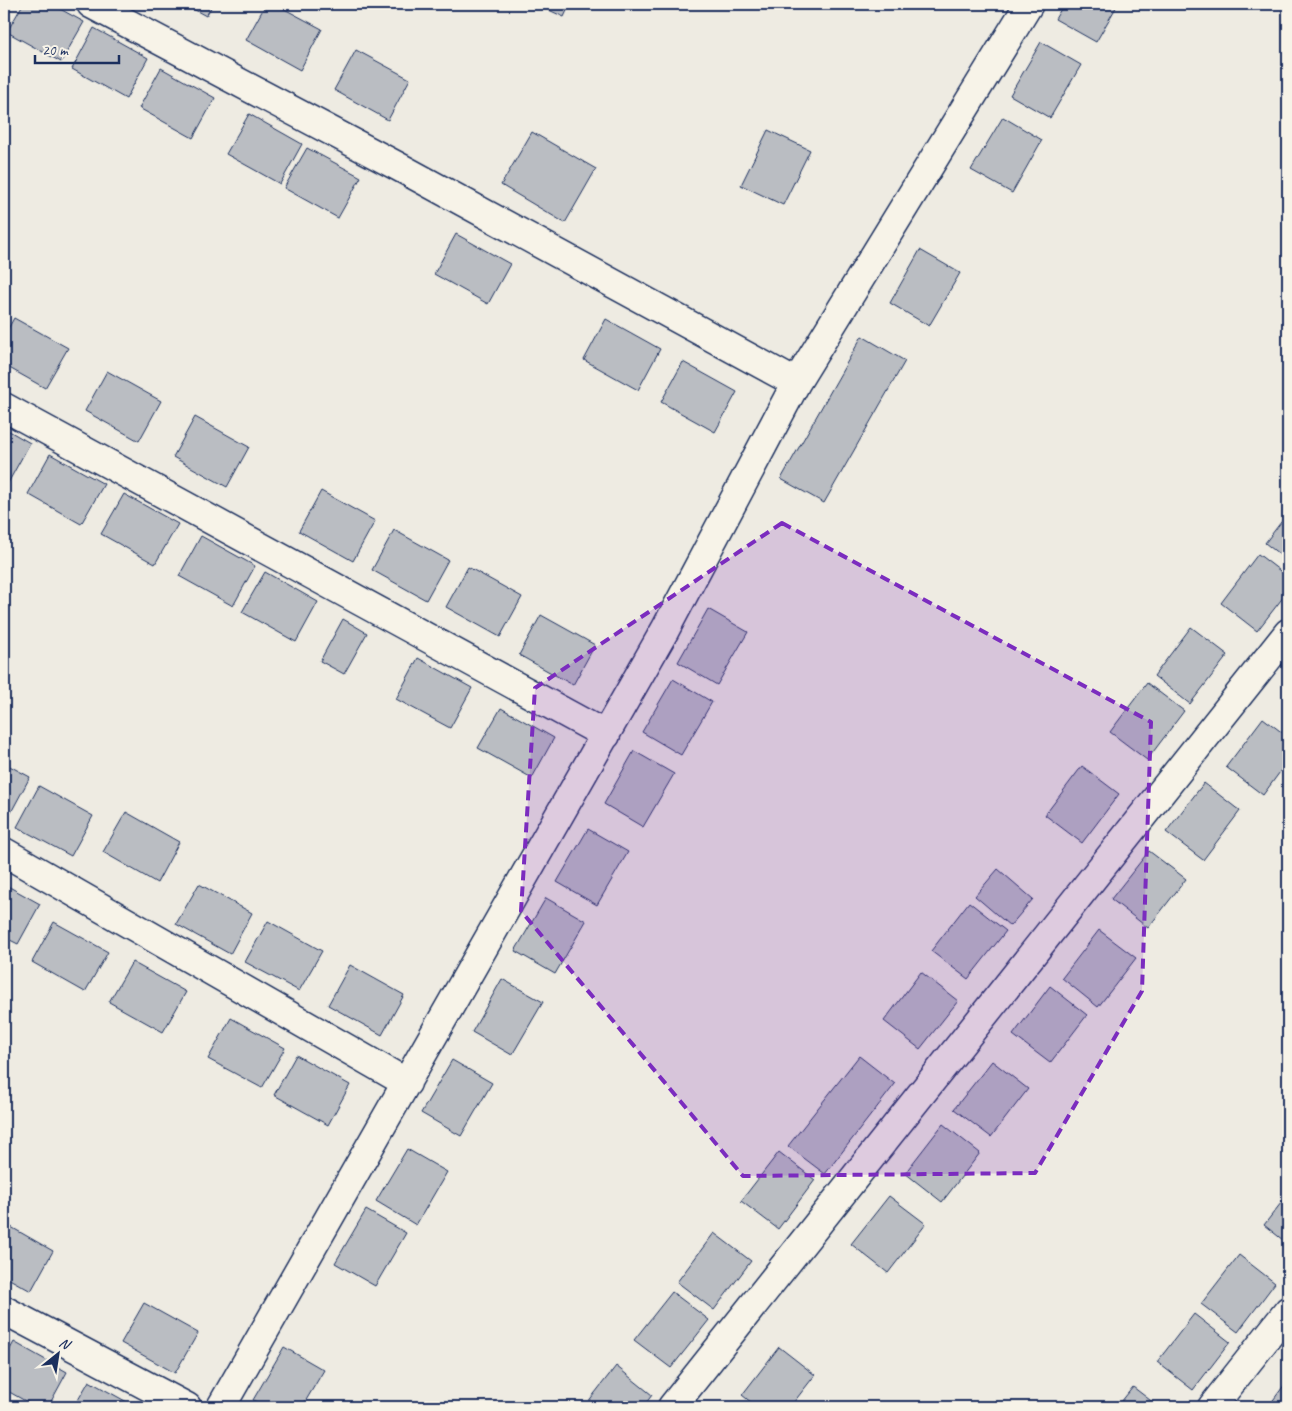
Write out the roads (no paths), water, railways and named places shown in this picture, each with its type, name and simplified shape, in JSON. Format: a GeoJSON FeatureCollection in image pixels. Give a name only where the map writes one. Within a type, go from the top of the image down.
{"type":"FeatureCollection","features":[{"type":"Feature","properties":{"kind":"street"},"geometry":{"type":"LineString","coordinates":[[91,4],[401,168],[796,384]]}},
{"type":"Feature","properties":{"kind":"street"},"geometry":{"type":"LineString","coordinates":[[221,1407],[606,735],[670,621],[796,384],[1029,4]]}},
{"type":"Feature","properties":{"kind":"street"},"geometry":{"type":"LineString","coordinates":[[4,407],[606,735]]}},
{"type":"Feature","properties":{"kind":"street"},"geometry":{"type":"LineString","coordinates":[[672,1407],[1288,633]]}},
{"type":"Feature","properties":{"kind":"street"},"geometry":{"type":"LineString","coordinates":[[4,852],[407,1083]]}},
{"type":"Feature","properties":{"kind":"street"},"geometry":{"type":"LineString","coordinates":[[4,1310],[187,1407]]}},
{"type":"Feature","properties":{"kind":"street"},"geometry":{"type":"LineString","coordinates":[[1212,1407],[1288,1311]]}}]}
